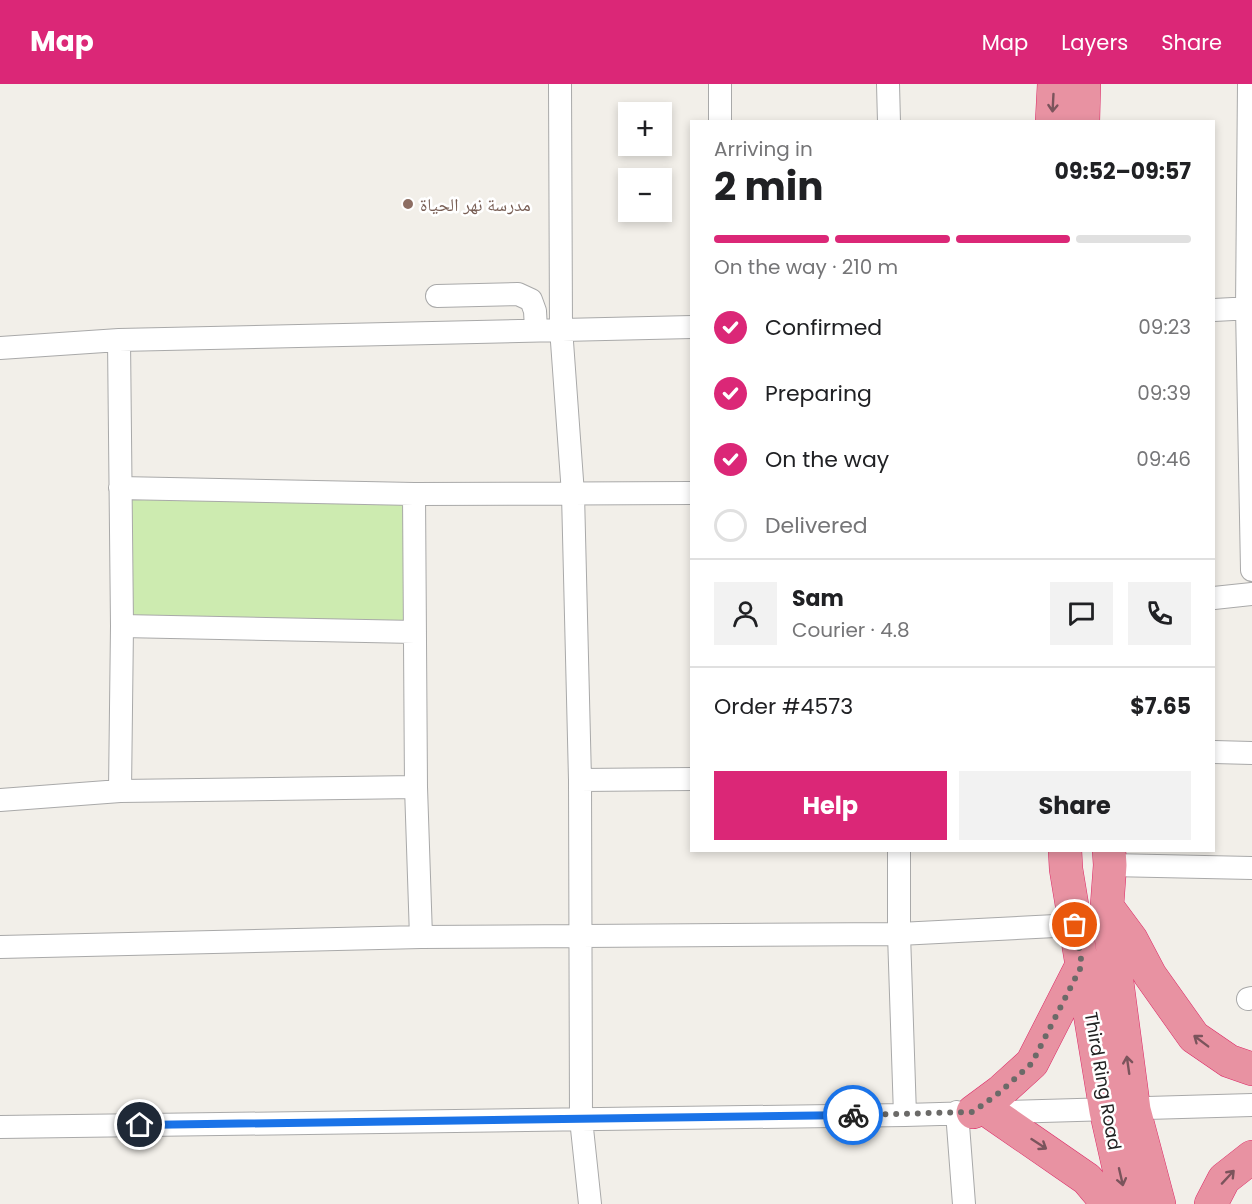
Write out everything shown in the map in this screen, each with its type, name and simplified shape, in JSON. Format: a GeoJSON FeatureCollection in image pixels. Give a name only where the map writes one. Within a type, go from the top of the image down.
{"type":"FeatureCollection","features":[{"type":"Feature","properties":{"kind":"highway"},"geometry":{"type":"LineString","coordinates":[[1052,120],[1054,84]]}},
{"type":"Feature","properties":{"kind":"highway"},"geometry":{"type":"LineString","coordinates":[[1083,120],[1084,84]]}},
{"type":"Feature","properties":{"kind":"highway","name":"Third Ring Road"},"geometry":{"type":"LineString","coordinates":[[1065,852],[1082,965],[1120,1110],[1159,1204]]}},
{"type":"Feature","properties":{"kind":"highway","name":"Third Ring Road"},"geometry":{"type":"LineString","coordinates":[[1109,858],[1107,906],[1127,1204]]}},
{"type":"Feature","properties":{"kind":"highway"},"geometry":{"type":"LineString","coordinates":[[1107,906],[1131,939],[1150,975],[1194,1038],[1228,1061],[1252,1069]]}},
{"type":"Feature","properties":{"kind":"highway"},"geometry":{"type":"LineString","coordinates":[[1082,965],[1032,1063],[1000,1092],[973,1112],[1088,1179],[1108,1204]]}},
{"type":"Feature","properties":{"kind":"highway"},"geometry":{"type":"LineString","coordinates":[[1211,1204],[1224,1179],[1252,1157]]}},
{"type":"Feature","properties":{"kind":"street"},"geometry":{"type":"LineString","coordinates":[[560,84],[561,328],[573,494],[580,780],[581,1119],[590,1204]]}},
{"type":"Feature","properties":{"kind":"street"},"geometry":{"type":"LineString","coordinates":[[720,84],[720,120]]}},
{"type":"Feature","properties":{"kind":"street"},"geometry":{"type":"LineString","coordinates":[[888,84],[889,120]]}},
{"type":"Feature","properties":{"kind":"street"},"geometry":{"type":"LineString","coordinates":[[1249,84],[1252,570]]}},
{"type":"Feature","properties":{"kind":"street"},"geometry":{"type":"LineString","coordinates":[[437,296],[518,294],[531,300],[535,310],[536,329]]}},
{"type":"Feature","properties":{"kind":"street"},"geometry":{"type":"LineString","coordinates":[[1215,310],[1250,308]]}},
{"type":"Feature","properties":{"kind":"street"},"geometry":{"type":"LineString","coordinates":[[0,348],[119,340],[561,328],[690,327]]}},
{"type":"Feature","properties":{"kind":"street"},"geometry":{"type":"LineString","coordinates":[[119,340],[122,626],[120,791]]}},
{"type":"Feature","properties":{"kind":"street"},"geometry":{"type":"LineString","coordinates":[[120,488],[414,494],[690,493]]}},
{"type":"Feature","properties":{"kind":"street"},"geometry":{"type":"LineString","coordinates":[[414,494],[416,787],[421,937]]}},
{"type":"Feature","properties":{"kind":"street"},"geometry":{"type":"LineString","coordinates":[[1215,598],[1252,594]]}},
{"type":"Feature","properties":{"kind":"street"},"geometry":{"type":"LineString","coordinates":[[122,626],[415,632]]}},
{"type":"Feature","properties":{"kind":"street"},"geometry":{"type":"LineString","coordinates":[[1215,752],[1252,753]]}},
{"type":"Feature","properties":{"kind":"street"},"geometry":{"type":"LineString","coordinates":[[580,780],[690,779]]}},
{"type":"Feature","properties":{"kind":"street"},"geometry":{"type":"LineString","coordinates":[[0,800],[120,791],[416,787]]}},
{"type":"Feature","properties":{"kind":"street"},"geometry":{"type":"LineString","coordinates":[[900,852],[899,934],[905,1115]]}},
{"type":"Feature","properties":{"kind":"street"},"geometry":{"type":"LineString","coordinates":[[1109,858],[1252,868]]}},
{"type":"Feature","properties":{"kind":"street"},"geometry":{"type":"LineString","coordinates":[[0,947],[421,937],[581,938],[899,934],[1075,925]]}},
{"type":"Feature","properties":{"kind":"street"},"geometry":{"type":"LineString","coordinates":[[0,1127],[905,1115],[1252,1105]]}},
{"type":"Feature","properties":{"kind":"street"},"geometry":{"type":"LineString","coordinates":[[964,1204],[973,1112]]}},
{"type":"Feature","properties":{"kind":"green space"},"geometry":{"type":"Polygon","coordinates":[[[121,489],[414,494],[415,632],[123,626],[121,489]]]}},
{"type":"Feature","properties":{"kind":"way so far"},"geometry":{"type":"LineString","coordinates":[[853,1115],[973,1112],[1000,1092],[1032,1063],[1082,965],[1075,925]]}},
{"type":"Feature","properties":{"kind":"place","name":"مدرسة نهر الحياة"},"geometry":{"type":"Point","coordinates":[408,204]}},
{"type":"Feature","properties":{"kind":"route"},"geometry":{"type":"LineString","coordinates":[[140,1125],[853,1115]]}}]}
